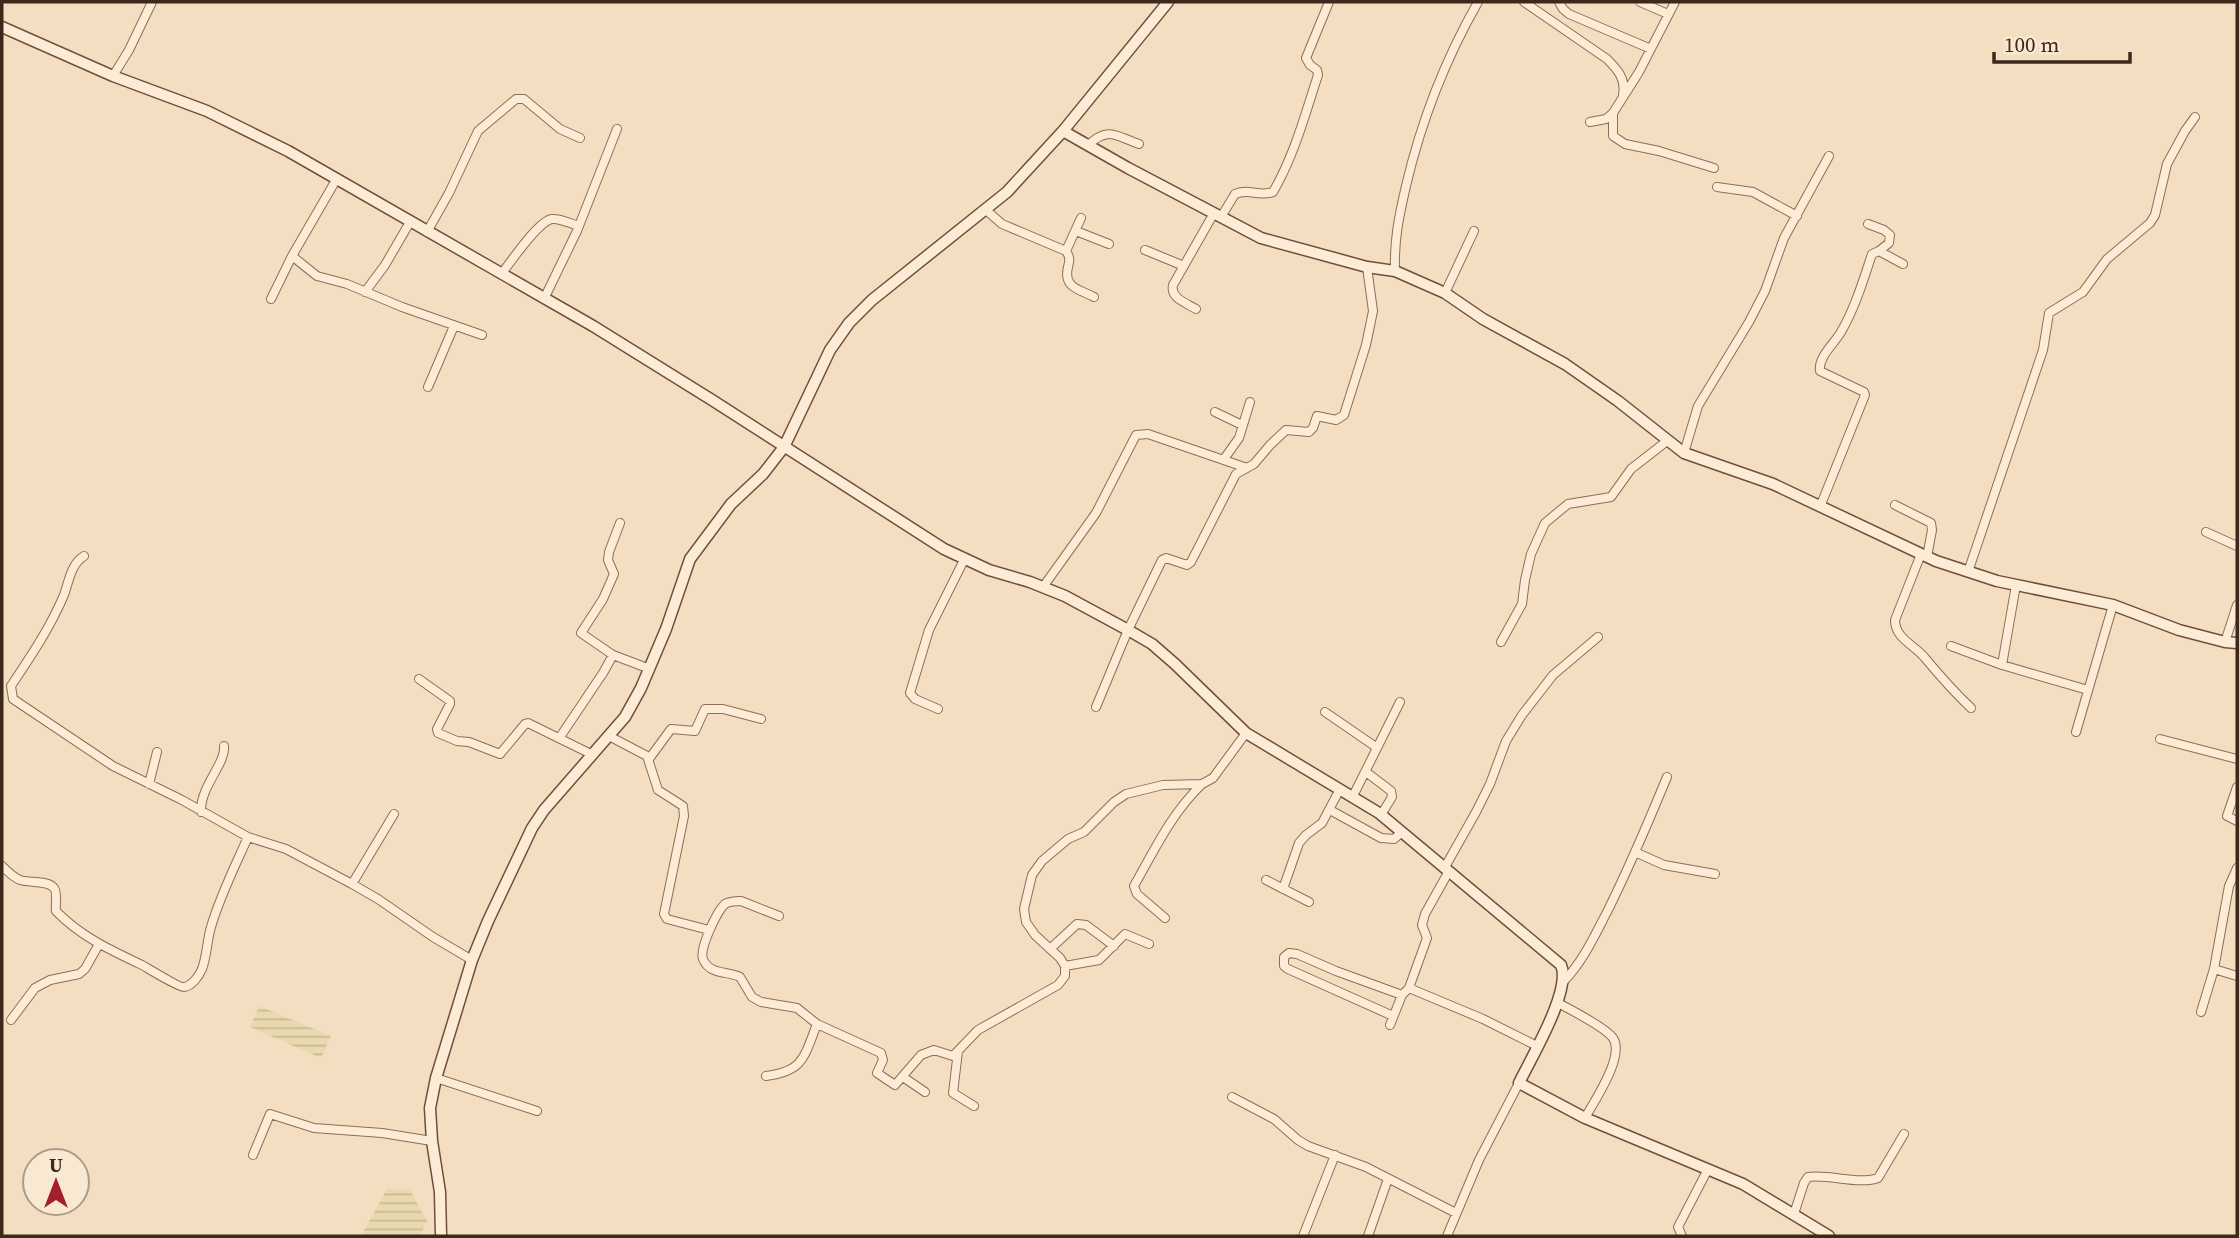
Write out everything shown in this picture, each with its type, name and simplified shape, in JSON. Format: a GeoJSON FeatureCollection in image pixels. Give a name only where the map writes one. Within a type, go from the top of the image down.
{"type":"FeatureCollection","features":[{"type":"Feature","properties":{"kind":"street"},"geometry":{"type":"LineString","coordinates":[[113,76],[152,2]]}},
{"type":"Feature","properties":{"kind":"street"},"geometry":{"type":"LineString","coordinates":[[441,1236],[440,1192],[430,1108],[436,1078],[472,960],[488,921],[544,810],[625,717],[650,669],[690,559],[731,504],[762,474],[784,447],[831,350],[849,323],[872,300],[1007,192],[1063,131],[1168,2]]}},
{"type":"Feature","properties":{"kind":"street"},"geometry":{"type":"LineString","coordinates":[[1196,309],[1175,296],[1172,291],[1184,266],[1217,215],[1235,194],[1247,191],[1268,194],[1273,192],[1278,184],[1295,146],[1318,75],[1307,58],[1329,2]]}},
{"type":"Feature","properties":{"kind":"street"},"geometry":{"type":"LineString","coordinates":[[1395,271],[1394,244],[1398,222],[1423,124],[1429,105],[1478,2]]}},
{"type":"Feature","properties":{"kind":"street"},"geometry":{"type":"LineString","coordinates":[[1524,2],[1618,70],[1623,79],[1622,98]]}},
{"type":"Feature","properties":{"kind":"street"},"geometry":{"type":"LineString","coordinates":[[1559,2],[1569,14],[1651,49]]}},
{"type":"Feature","properties":{"kind":"street"},"geometry":{"type":"LineString","coordinates":[[1640,2],[1668,14]]}},
{"type":"Feature","properties":{"kind":"street"},"geometry":{"type":"LineString","coordinates":[[1590,122],[1606,119],[1614,113],[1639,72],[1675,2]]}},
{"type":"Feature","properties":{"kind":"street"},"geometry":{"type":"LineString","coordinates":[[2,27],[113,76],[207,111],[288,151],[593,326],[944,549],[964,560],[1043,587],[1098,612],[1152,644],[1246,733],[1353,796],[1381,815],[1447,869],[1561,965],[1564,981],[1558,1003],[1479,1160],[1447,1236]]}},
{"type":"Feature","properties":{"kind":"street"},"geometry":{"type":"LineString","coordinates":[[427,232],[478,131],[516,99],[524,99],[560,129],[580,138]]}},
{"type":"Feature","properties":{"kind":"street"},"geometry":{"type":"LineString","coordinates":[[1614,113],[1614,136],[1625,144],[1714,168]]}},
{"type":"Feature","properties":{"kind":"street"},"geometry":{"type":"LineString","coordinates":[[1968,572],[2043,350],[2049,313],[2083,292],[2108,259],[2150,223],[2155,215],[2167,164],[2195,117]]}},
{"type":"Feature","properties":{"kind":"street"},"geometry":{"type":"LineString","coordinates":[[544,299],[579,226],[617,129]]}},
{"type":"Feature","properties":{"kind":"street"},"geometry":{"type":"LineString","coordinates":[[1063,131],[1261,238],[1367,267],[1395,271],[1445,293],[1483,319],[1566,364],[1684,453],[1773,484],[1924,555],[1968,572],[2113,605],[2179,630],[2231,643],[2237,606]]}},
{"type":"Feature","properties":{"kind":"street"},"geometry":{"type":"LineString","coordinates":[[1088,145],[1102,134],[1139,144]]}},
{"type":"Feature","properties":{"kind":"street"},"geometry":{"type":"LineString","coordinates":[[1684,453],[1698,406],[1749,322],[1765,291],[1784,238],[1829,156]]}},
{"type":"Feature","properties":{"kind":"street"},"geometry":{"type":"LineString","coordinates":[[271,299],[292,256],[336,180]]}},
{"type":"Feature","properties":{"kind":"street"},"geometry":{"type":"LineString","coordinates":[[1717,187],[1753,192],[1797,216]]}},
{"type":"Feature","properties":{"kind":"street"},"geometry":{"type":"LineString","coordinates":[[986,210],[1002,224],[1066,251],[1070,260],[1067,280],[1073,287],[1094,297]]}},
{"type":"Feature","properties":{"kind":"street"},"geometry":{"type":"LineString","coordinates":[[1066,251],[1082,218]]}},
{"type":"Feature","properties":{"kind":"street"},"geometry":{"type":"LineString","coordinates":[[502,273],[546,221],[560,220],[579,226]]}},
{"type":"Feature","properties":{"kind":"street"},"geometry":{"type":"LineString","coordinates":[[365,292],[385,265],[410,222]]}},
{"type":"Feature","properties":{"kind":"street"},"geometry":{"type":"LineString","coordinates":[[1820,506],[1865,395],[1864,392],[1820,371],[1820,363],[1841,332],[1872,254],[1889,243],[1890,235],[1868,224]]}},
{"type":"Feature","properties":{"kind":"street"},"geometry":{"type":"LineString","coordinates":[[1076,230],[1109,244]]}},
{"type":"Feature","properties":{"kind":"street"},"geometry":{"type":"LineString","coordinates":[[1445,293],[1474,231]]}},
{"type":"Feature","properties":{"kind":"street"},"geometry":{"type":"LineString","coordinates":[[1144,250],[1184,266]]}},
{"type":"Feature","properties":{"kind":"street"},"geometry":{"type":"LineString","coordinates":[[1879,251],[1903,264]]}},
{"type":"Feature","properties":{"kind":"street"},"geometry":{"type":"LineString","coordinates":[[292,256],[317,276],[347,284],[482,335]]}},
{"type":"Feature","properties":{"kind":"street"},"geometry":{"type":"LineString","coordinates":[[1096,707],[1161,560],[1166,558],[1187,565],[1191,562],[1236,474],[1254,464],[1286,430],[1309,432],[1317,416],[1336,420],[1344,415],[1366,345],[1373,311],[1367,267]]}},
{"type":"Feature","properties":{"kind":"street"},"geometry":{"type":"LineString","coordinates":[[429,387],[454,326]]}},
{"type":"Feature","properties":{"kind":"street"},"geometry":{"type":"LineString","coordinates":[[1224,459],[1238,438],[1250,402]]}},
{"type":"Feature","properties":{"kind":"street"},"geometry":{"type":"LineString","coordinates":[[1215,412],[1242,425]]}},
{"type":"Feature","properties":{"kind":"street"},"geometry":{"type":"LineString","coordinates":[[1043,587],[1096,513],[1136,435],[1148,434],[1247,468]]}},
{"type":"Feature","properties":{"kind":"street"},"geometry":{"type":"LineString","coordinates":[[1502,642],[1522,604],[1531,554],[1545,523],[1569,504],[1611,497],[1631,469],[1667,441]]}},
{"type":"Feature","properties":{"kind":"street"},"geometry":{"type":"LineString","coordinates":[[1895,505],[1931,523],[1932,530],[1924,555],[1895,620],[1895,628],[1971,708]]}},
{"type":"Feature","properties":{"kind":"street"},"geometry":{"type":"LineString","coordinates":[[620,523],[608,560],[614,574],[603,599],[581,631],[583,636],[613,655],[650,669]]}},
{"type":"Feature","properties":{"kind":"street"},"geometry":{"type":"LineString","coordinates":[[2206,532],[2237,546]]}},
{"type":"Feature","properties":{"kind":"street"},"geometry":{"type":"LineString","coordinates":[[83,556],[75,565],[42,640],[11,686],[13,699],[83,748],[248,837],[286,849],[352,884],[472,960]]}},
{"type":"Feature","properties":{"kind":"street"},"geometry":{"type":"LineString","coordinates":[[938,709],[915,699],[910,693],[929,630],[964,560]]}},
{"type":"Feature","properties":{"kind":"street"},"geometry":{"type":"LineString","coordinates":[[2001,665],[2016,585]]}},
{"type":"Feature","properties":{"kind":"street"},"geometry":{"type":"LineString","coordinates":[[2076,732],[2113,605]]}},
{"type":"Feature","properties":{"kind":"street"},"geometry":{"type":"LineString","coordinates":[[1390,1025],[1402,995],[1409,988],[1427,937],[1422,925],[1425,914],[1490,784],[1506,741],[1553,675],[1598,637]]}},
{"type":"Feature","properties":{"kind":"street"},"geometry":{"type":"LineString","coordinates":[[1951,646],[2001,665],[2088,691]]}},
{"type":"Feature","properties":{"kind":"street"},"geometry":{"type":"LineString","coordinates":[[560,737],[613,655]]}},
{"type":"Feature","properties":{"kind":"street"},"geometry":{"type":"LineString","coordinates":[[419,679],[450,701],[437,730],[447,737],[469,742],[498,754],[527,723],[591,754]]}},
{"type":"Feature","properties":{"kind":"street"},"geometry":{"type":"LineString","coordinates":[[1353,796],[1400,702]]}},
{"type":"Feature","properties":{"kind":"street"},"geometry":{"type":"LineString","coordinates":[[649,760],[671,729],[675,727],[688,732],[695,731],[705,709],[723,709],[761,719]]}},
{"type":"Feature","properties":{"kind":"street"},"geometry":{"type":"LineString","coordinates":[[1325,712],[1376,747]]}},
{"type":"Feature","properties":{"kind":"street"},"geometry":{"type":"LineString","coordinates":[[1166,918],[1138,894],[1134,886],[1160,836],[1188,798],[1221,769],[1246,733]]}},
{"type":"Feature","properties":{"kind":"street"},"geometry":{"type":"LineString","coordinates":[[609,736],[643,753],[649,760],[658,790],[683,806],[684,816],[664,914],[667,919],[709,930]]}},
{"type":"Feature","properties":{"kind":"street"},"geometry":{"type":"LineString","coordinates":[[2160,738],[2237,759]]}},
{"type":"Feature","properties":{"kind":"street"},"geometry":{"type":"LineString","coordinates":[[201,812],[204,793],[224,754],[223,746]]}},
{"type":"Feature","properties":{"kind":"street"},"geometry":{"type":"LineString","coordinates":[[149,784],[158,752]]}},
{"type":"Feature","properties":{"kind":"street"},"geometry":{"type":"LineString","coordinates":[[1366,772],[1392,793],[1390,803],[1381,815]]}},
{"type":"Feature","properties":{"kind":"street"},"geometry":{"type":"LineString","coordinates":[[1564,981],[1586,953],[1667,778]]}},
{"type":"Feature","properties":{"kind":"street"},"geometry":{"type":"LineString","coordinates":[[779,916],[741,901],[725,904],[709,930],[702,958],[713,970],[740,977],[752,997],[772,1005],[797,1007],[817,1024],[881,1054],[883,1060],[877,1073],[879,1077],[894,1085],[917,1059],[927,1052],[938,1050],[951,1056],[978,1030],[1058,985],[1065,976],[1065,966],[1026,922],[1024,909],[1032,875],[1042,861],[1068,839],[1084,832],[1114,802],[1126,794],[1163,785],[1202,784]]}},
{"type":"Feature","properties":{"kind":"street"},"geometry":{"type":"LineString","coordinates":[[2237,787],[2227,816],[2237,821]]}},
{"type":"Feature","properties":{"kind":"street"},"geometry":{"type":"LineString","coordinates":[[1283,889],[1299,843],[1322,823],[1340,789]]}},
{"type":"Feature","properties":{"kind":"street"},"geometry":{"type":"LineString","coordinates":[[1330,810],[1381,838],[1394,839],[1402,832]]}},
{"type":"Feature","properties":{"kind":"street"},"geometry":{"type":"LineString","coordinates":[[352,884],[394,814]]}},
{"type":"Feature","properties":{"kind":"street"},"geometry":{"type":"LineString","coordinates":[[2,866],[16,878],[53,886],[56,891],[56,911],[70,925],[99,944],[180,987],[188,986],[201,971],[215,912],[248,837]]}},
{"type":"Feature","properties":{"kind":"street"},"geometry":{"type":"LineString","coordinates":[[1635,852],[1664,865],[1714,874]]}},
{"type":"Feature","properties":{"kind":"street"},"geometry":{"type":"LineString","coordinates":[[2201,1012],[2214,969],[2229,886],[2237,868]]}},
{"type":"Feature","properties":{"kind":"street"},"geometry":{"type":"LineString","coordinates":[[1266,880],[1309,902]]}},
{"type":"Feature","properties":{"kind":"street"},"geometry":{"type":"LineString","coordinates":[[1050,949],[1077,924],[1086,925],[1114,946]]}},
{"type":"Feature","properties":{"kind":"street"},"geometry":{"type":"LineString","coordinates":[[1065,966],[1100,960],[1122,935],[1128,934],[1149,944]]}},
{"type":"Feature","properties":{"kind":"street"},"geometry":{"type":"LineString","coordinates":[[11,1020],[35,988],[50,979],[79,974],[85,969],[99,944]]}},
{"type":"Feature","properties":{"kind":"street"},"geometry":{"type":"LineString","coordinates":[[1393,1016],[1288,969],[1284,966],[1284,957],[1289,953],[1297,954],[1402,995]]}},
{"type":"Feature","properties":{"kind":"street"},"geometry":{"type":"LineString","coordinates":[[2214,969],[2237,975]]}},
{"type":"Feature","properties":{"kind":"street"},"geometry":{"type":"LineString","coordinates":[[1409,988],[1537,1046]]}},
{"type":"Feature","properties":{"kind":"street"},"geometry":{"type":"LineString","coordinates":[[1558,1003],[1611,1036],[1616,1046],[1615,1062],[1585,1118]]}},
{"type":"Feature","properties":{"kind":"street"},"geometry":{"type":"LineString","coordinates":[[766,1076],[795,1068],[805,1055],[817,1024]]}},
{"type":"Feature","properties":{"kind":"street"},"geometry":{"type":"LineString","coordinates":[[958,1051],[953,1093],[974,1106]]}},
{"type":"Feature","properties":{"kind":"street"},"geometry":{"type":"LineString","coordinates":[[903,1077],[925,1092]]}},
{"type":"Feature","properties":{"kind":"street"},"geometry":{"type":"LineString","coordinates":[[436,1078],[537,1111]]}},
{"type":"Feature","properties":{"kind":"street"},"geometry":{"type":"LineString","coordinates":[[1519,1083],[1585,1118],[1743,1184],[1829,1236]]}},
{"type":"Feature","properties":{"kind":"street"},"geometry":{"type":"LineString","coordinates":[[1233,1097],[1274,1119],[1298,1140],[1388,1179],[1456,1213]]}},
{"type":"Feature","properties":{"kind":"street"},"geometry":{"type":"LineString","coordinates":[[253,1155],[270,1114],[314,1128],[382,1133],[432,1141]]}},
{"type":"Feature","properties":{"kind":"street"},"geometry":{"type":"LineString","coordinates":[[1794,1214],[1806,1178],[1878,1178],[1905,1134]]}},
{"type":"Feature","properties":{"kind":"street"},"geometry":{"type":"LineString","coordinates":[[1303,1236],[1335,1155]]}},
{"type":"Feature","properties":{"kind":"street"},"geometry":{"type":"LineString","coordinates":[[1682,1236],[1678,1227],[1708,1169]]}},
{"type":"Feature","properties":{"kind":"street"},"geometry":{"type":"LineString","coordinates":[[1368,1236],[1388,1179]]}},
{"type":"Feature","properties":{"kind":"shaded area"},"geometry":{"type":"Polygon","coordinates":[[[259,1006],[331,1036],[321,1058],[250,1027],[259,1006]]]}},
{"type":"Feature","properties":{"kind":"shaded area"},"geometry":{"type":"Polygon","coordinates":[[[387,1189],[410,1190],[427,1221],[420,1236],[361,1236],[387,1189]]]}}]}
